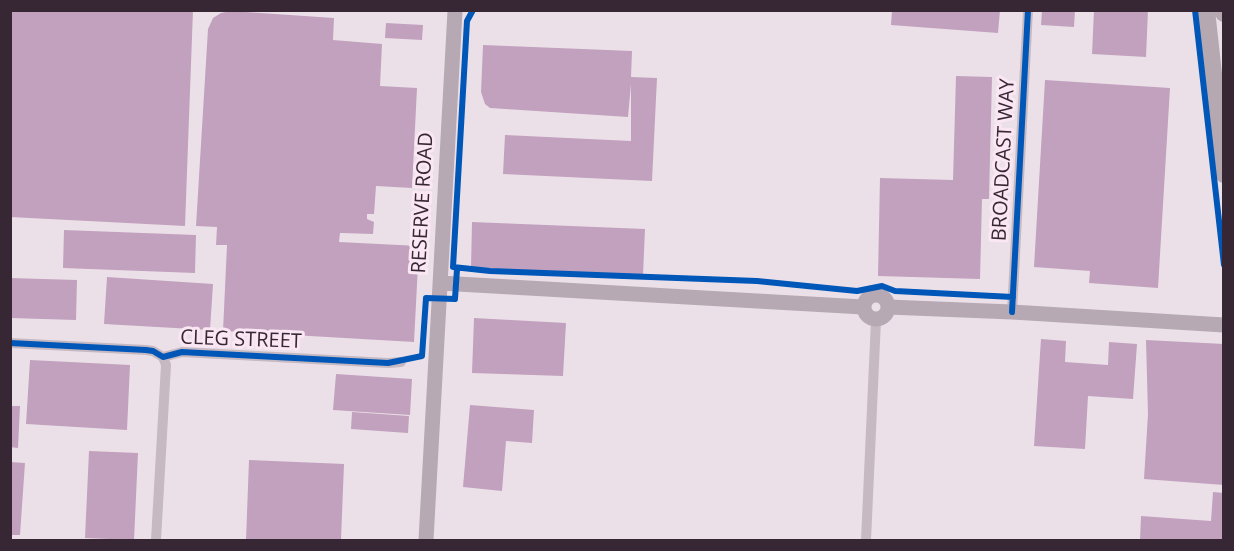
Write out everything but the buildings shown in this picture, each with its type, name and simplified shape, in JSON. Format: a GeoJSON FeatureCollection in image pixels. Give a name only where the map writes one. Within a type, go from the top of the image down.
{"type":"FeatureCollection","features":[{"type":"Feature","properties":{"kind":"main road"},"geometry":{"type":"LineString","coordinates":[[1206,10],[1224,174]]}},
{"type":"Feature","properties":{"kind":"street","name":"BROADCAST WAY"},"geometry":{"type":"LineString","coordinates":[[1012,312],[1028,10]]}},
{"type":"Feature","properties":{"kind":"street","name":"RESERVE ROAD"},"geometry":{"type":"LineString","coordinates":[[426,540],[455,11]]}},
{"type":"Feature","properties":{"kind":"street"},"geometry":{"type":"LineString","coordinates":[[440,283],[863,307]]}},
{"type":"Feature","properties":{"kind":"street"},"geometry":{"type":"LineString","coordinates":[[878,295],[885,300],[888,307],[886,315],[876,320],[868,318],[863,307],[866,299],[878,295]]}},
{"type":"Feature","properties":{"kind":"street"},"geometry":{"type":"LineString","coordinates":[[888,307],[1224,325]]}},
{"type":"Feature","properties":{"kind":"street"},"geometry":{"type":"LineString","coordinates":[[866,540],[876,320]]}},
{"type":"Feature","properties":{"kind":"street","name":"CLEG STREET"},"geometry":{"type":"LineString","coordinates":[[10,343],[146,350],[163,357],[182,351],[401,362]]}},
{"type":"Feature","properties":{"kind":"street"},"geometry":{"type":"LineString","coordinates":[[156,540],[166,365],[163,357]]}},
{"type":"Feature","properties":{"kind":"cycle path"},"geometry":{"type":"LineString","coordinates":[[473,10],[467,21],[453,267],[490,271],[757,281],[857,291],[882,286],[895,291],[1013,297]]}},
{"type":"Feature","properties":{"kind":"cycle path"},"geometry":{"type":"LineString","coordinates":[[1012,312],[1028,10]]}},
{"type":"Feature","properties":{"kind":"cycle path"},"geometry":{"type":"LineString","coordinates":[[1195,10],[1224,265]]}},
{"type":"Feature","properties":{"kind":"cycle path"},"geometry":{"type":"LineString","coordinates":[[10,343],[146,350],[163,357],[182,352],[388,363],[422,356],[426,298],[455,299],[457,269]]}}]}
